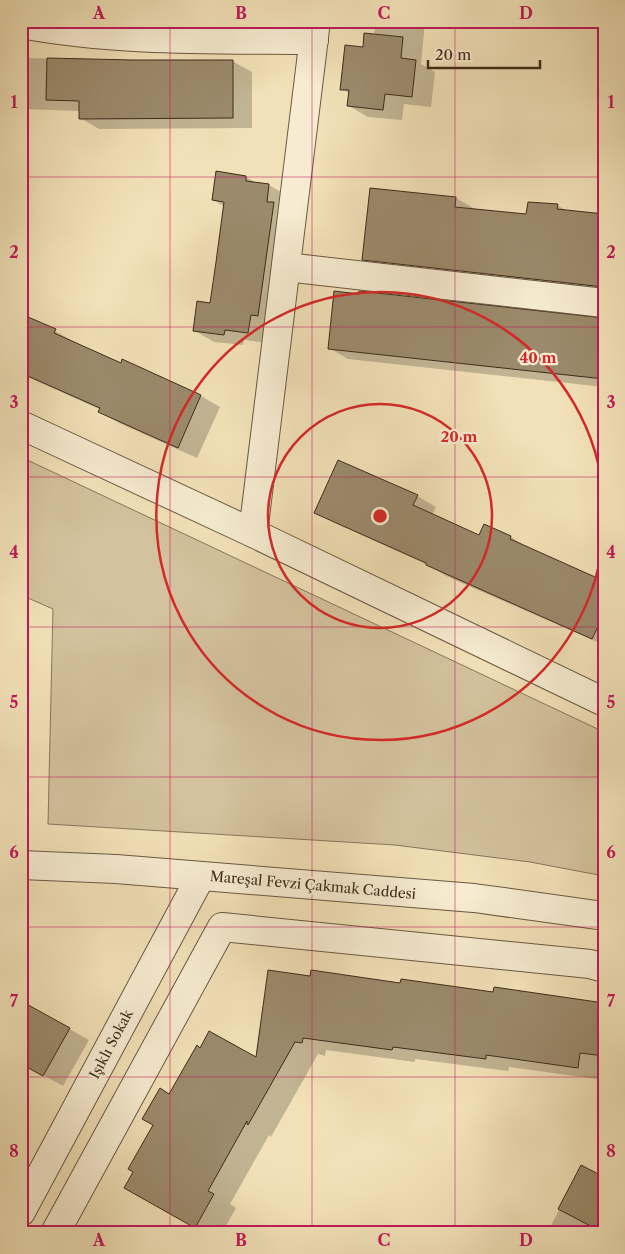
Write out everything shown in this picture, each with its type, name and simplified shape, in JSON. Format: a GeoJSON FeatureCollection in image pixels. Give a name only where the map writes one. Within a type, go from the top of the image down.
{"type":"FeatureCollection","features":[{"type":"Feature","properties":{"kind":"street"},"geometry":{"type":"LineString","coordinates":[[21,24],[97,34],[182,38],[315,30],[253,532]]}},
{"type":"Feature","properties":{"kind":"street"},"geometry":{"type":"LineString","coordinates":[[286,267],[604,303]]}},
{"type":"Feature","properties":{"kind":"street"},"geometry":{"type":"LineString","coordinates":[[21,425],[253,532],[604,702]]}},
{"type":"Feature","properties":{"kind":"street","name":"Mareşal Fevzi Çakmak Caddesi"},"geometry":{"type":"LineString","coordinates":[[21,866],[116,869],[474,898],[604,916]]}},
{"type":"Feature","properties":{"kind":"street","name":"Işıklı Sokak"},"geometry":{"type":"LineString","coordinates":[[21,1212],[202,876]]}},
{"type":"Feature","properties":{"kind":"street"},"geometry":{"type":"LineString","coordinates":[[55,1233],[222,927],[590,964],[604,968]]}},
{"type":"Feature","properties":{"kind":"shaded area"},"geometry":{"type":"Polygon","coordinates":[[[21,457],[604,732],[604,876],[530,862],[395,845],[48,824],[53,609],[21,595],[21,457]]]}},
{"type":"Feature","properties":{"kind":"building"},"geometry":{"type":"Polygon","coordinates":[[[364,33],[403,37],[401,58],[416,60],[412,97],[385,94],[383,110],[347,106],[349,90],[340,90],[345,45],[363,47],[364,33]]]}},
{"type":"Feature","properties":{"kind":"building"},"geometry":{"type":"Polygon","coordinates":[[[47,58],[233,60],[233,118],[79,119],[79,101],[46,100],[47,58]]]}},
{"type":"Feature","properties":{"kind":"building"},"geometry":{"type":"Polygon","coordinates":[[[216,171],[246,176],[246,181],[269,184],[267,202],[274,202],[258,316],[251,315],[248,333],[225,330],[224,335],[193,331],[197,301],[210,303],[216,262],[224,202],[212,200],[216,171]]]}},
{"type":"Feature","properties":{"kind":"building"},"geometry":{"type":"Polygon","coordinates":[[[370,188],[456,197],[455,207],[526,214],[528,202],[558,204],[557,209],[604,214],[604,287],[362,260],[370,188]]]}},
{"type":"Feature","properties":{"kind":"building"},"geometry":{"type":"Polygon","coordinates":[[[334,291],[359,294],[359,291],[604,318],[604,379],[328,349],[334,291]]]}},
{"type":"Feature","properties":{"kind":"building"},"geometry":{"type":"Polygon","coordinates":[[[28,317],[56,329],[54,333],[121,363],[122,359],[201,395],[178,448],[98,412],[100,408],[21,373],[21,333],[28,317]]]}},
{"type":"Feature","properties":{"kind":"building"},"geometry":{"type":"Polygon","coordinates":[[[338,460],[418,495],[413,505],[479,535],[484,524],[511,536],[510,539],[604,581],[604,614],[592,639],[314,513],[338,460]]]}},
{"type":"Feature","properties":{"kind":"building"},"geometry":{"type":"Polygon","coordinates":[[[268,970],[310,976],[311,970],[400,983],[401,979],[493,992],[494,987],[604,1003],[604,1056],[580,1053],[578,1068],[486,1055],[486,1059],[393,1047],[392,1050],[303,1038],[302,1043],[295,1042],[248,1125],[247,1121],[208,1191],[214,1194],[195,1228],[124,1188],[133,1172],[128,1169],[153,1125],[142,1119],[160,1088],[169,1094],[197,1045],[200,1048],[209,1031],[256,1057],[268,970]]]}},
{"type":"Feature","properties":{"kind":"building"},"geometry":{"type":"Polygon","coordinates":[[[21,1001],[70,1028],[43,1076],[21,1064],[21,1001]]]}},
{"type":"Feature","properties":{"kind":"building"},"geometry":{"type":"Polygon","coordinates":[[[581,1165],[604,1177],[604,1233],[558,1209],[581,1165]]]}}]}
